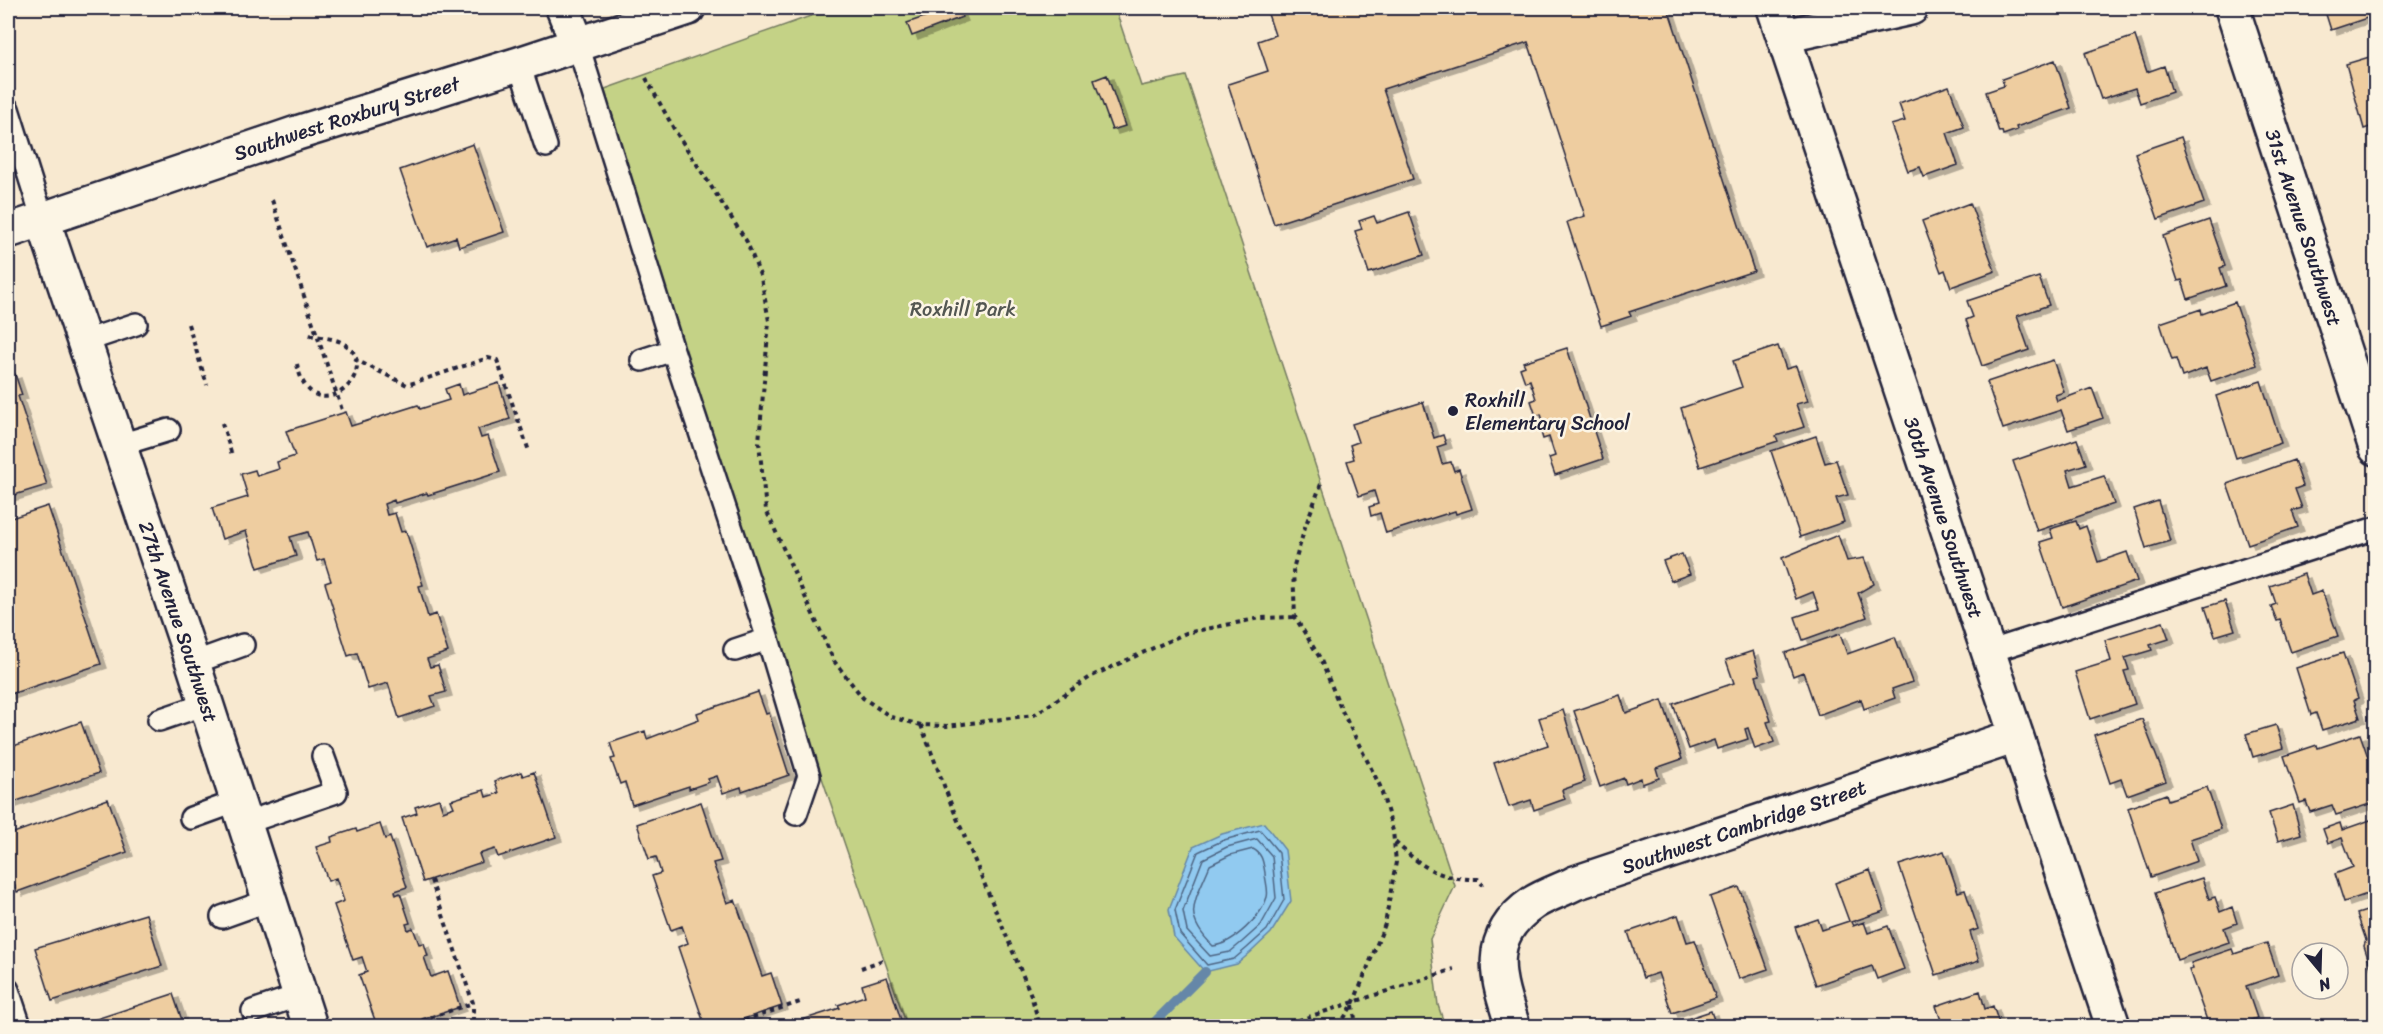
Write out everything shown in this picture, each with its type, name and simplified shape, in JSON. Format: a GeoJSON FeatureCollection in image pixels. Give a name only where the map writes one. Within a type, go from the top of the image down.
{"type":"FeatureCollection","features":[{"type":"Feature","properties":{"kind":"street"},"geometry":{"type":"LineString","coordinates":[[563,8],[578,45]]}},
{"type":"Feature","properties":{"kind":"street","name":"Southwest Roxbury Street"},"geometry":{"type":"LineString","coordinates":[[8,231],[297,133],[519,64],[688,8]]}},
{"type":"Feature","properties":{"kind":"street"},"geometry":{"type":"LineString","coordinates":[[1779,22],[1911,8]]}},
{"type":"Feature","properties":{"kind":"street","name":"31st Avenue Southwest"},"geometry":{"type":"LineString","coordinates":[[2232,8],[2376,448]]}},
{"type":"Feature","properties":{"kind":"street","name":"30th Avenue Southwest"},"geometry":{"type":"LineString","coordinates":[[1779,22],[2113,1026]]}},
{"type":"Feature","properties":{"kind":"street","name":"27th Avenue Southwest"},"geometry":{"type":"LineString","coordinates":[[43,219],[207,704],[310,1026]]}},
{"type":"Feature","properties":{"kind":"street","name":"Southwest Cambridge Street"},"geometry":{"type":"LineString","coordinates":[[1513,1026],[1499,985],[1497,954],[1508,926],[1534,902],[1575,884],[2016,736]]}},
{"type":"Feature","properties":{"kind":"lane"},"geometry":{"type":"LineString","coordinates":[[578,45],[673,350],[768,639],[809,776],[796,814]]}},
{"type":"Feature","properties":{"kind":"lane"},"geometry":{"type":"LineString","coordinates":[[519,64],[546,146]]}},
{"type":"Feature","properties":{"kind":"lane"},"geometry":{"type":"LineString","coordinates":[[8,109],[43,219]]}},
{"type":"Feature","properties":{"kind":"lane"},"geometry":{"type":"LineString","coordinates":[[85,341],[136,324]]}},
{"type":"Feature","properties":{"kind":"lane"},"geometry":{"type":"LineString","coordinates":[[642,360],[673,350]]}},
{"type":"Feature","properties":{"kind":"lane"},"geometry":{"type":"LineString","coordinates":[[120,445],[169,430]]}},
{"type":"Feature","properties":{"kind":"lane"},"geometry":{"type":"LineString","coordinates":[[1988,652],[2376,528]]}},
{"type":"Feature","properties":{"kind":"lane"},"geometry":{"type":"LineString","coordinates":[[735,650],[768,639]]}},
{"type":"Feature","properties":{"kind":"lane"},"geometry":{"type":"LineString","coordinates":[[193,663],[243,645]]}},
{"type":"Feature","properties":{"kind":"lane"},"geometry":{"type":"LineString","coordinates":[[159,720],[207,704]]}},
{"type":"Feature","properties":{"kind":"lane"},"geometry":{"type":"LineString","coordinates":[[191,818],[241,812],[336,792],[323,756]]}},
{"type":"Feature","properties":{"kind":"lane"},"geometry":{"type":"LineString","coordinates":[[222,917],[270,900]]}},
{"type":"Feature","properties":{"kind":"lane"},"geometry":{"type":"LineString","coordinates":[[8,990],[20,1026]]}},
{"type":"Feature","properties":{"kind":"lane"},"geometry":{"type":"LineString","coordinates":[[253,1011],[300,995]]}},
{"type":"Feature","properties":{"kind":"path"},"geometry":{"type":"LineString","coordinates":[[646,78],[674,129],[747,242],[761,278],[769,321],[759,442],[766,510],[834,662],[863,698],[891,717],[921,725],[947,726],[1034,715],[1092,676],[1186,633],[1261,618],[1295,617]]}},
{"type":"Feature","properties":{"kind":"path"},"geometry":{"type":"LineString","coordinates":[[272,200],[342,411]]}},
{"type":"Feature","properties":{"kind":"path"},"geometry":{"type":"LineString","coordinates":[[188,324],[207,385]]}},
{"type":"Feature","properties":{"kind":"path"},"geometry":{"type":"LineString","coordinates":[[297,364],[300,380],[305,388],[321,396],[337,395],[346,389],[356,374],[354,359],[348,347],[339,341],[309,335]]}},
{"type":"Feature","properties":{"kind":"path"},"geometry":{"type":"LineString","coordinates":[[354,359],[407,385],[488,358],[497,360],[529,451]]}},
{"type":"Feature","properties":{"kind":"path"},"geometry":{"type":"LineString","coordinates":[[222,423],[232,455]]}},
{"type":"Feature","properties":{"kind":"path"},"geometry":{"type":"LineString","coordinates":[[1321,484],[1293,569],[1295,617],[1320,658],[1342,711],[1380,786],[1394,841],[1396,862],[1384,924],[1353,1004],[1339,1026]]}},
{"type":"Feature","properties":{"kind":"path"},"geometry":{"type":"LineString","coordinates":[[921,725],[951,804],[1031,995],[1040,1026]]}},
{"type":"Feature","properties":{"kind":"path"},"geometry":{"type":"LineString","coordinates":[[1394,841],[1420,865],[1462,880],[1478,879],[1483,885]]}},
{"type":"Feature","properties":{"kind":"path"},"geometry":{"type":"LineString","coordinates":[[431,880],[473,1003],[473,1018],[476,1026]]}},
{"type":"Feature","properties":{"kind":"path"},"geometry":{"type":"LineString","coordinates":[[861,968],[886,960]]}},
{"type":"Feature","properties":{"kind":"path"},"geometry":{"type":"LineString","coordinates":[[1281,1026],[1454,969]]}},
{"type":"Feature","properties":{"kind":"path"},"geometry":{"type":"LineString","coordinates":[[728,1026],[803,1001]]}},
{"type":"Feature","properties":{"kind":"path"},"geometry":{"type":"LineString","coordinates":[[405,1026],[473,1003]]}},
{"type":"Feature","properties":{"kind":"path"},"geometry":{"type":"LineString","coordinates":[[1353,1004],[1356,1026]]}},
{"type":"Feature","properties":{"kind":"green space","name":"Roxhill Park"},"geometry":{"type":"Polygon","coordinates":[[[833,8],[1115,8],[1141,86],[1186,76],[1455,886],[1430,939],[1438,1005],[1445,1026],[907,1026],[588,95],[833,8]]]}},
{"type":"Feature","properties":{"kind":"water"},"geometry":{"type":"Polygon","coordinates":[[[1264,823],[1285,850],[1291,901],[1271,933],[1237,964],[1205,972],[1174,937],[1169,909],[1193,847],[1222,834],[1264,823]]]}},
{"type":"Feature","properties":{"kind":"building"},"geometry":{"type":"Polygon","coordinates":[[[950,8],[958,8],[962,17],[912,36],[907,23],[950,8]]]}},
{"type":"Feature","properties":{"kind":"building"},"geometry":{"type":"Polygon","coordinates":[[[1266,8],[1668,8],[1754,271],[1629,312],[1631,316],[1601,326],[1567,222],[1585,216],[1528,42],[1383,89],[1413,179],[1274,224],[1228,84],[1268,71],[1258,41],[1275,35],[1266,8]]]}},
{"type":"Feature","properties":{"kind":"building"},"geometry":{"type":"Polygon","coordinates":[[[2324,8],[2376,8],[2376,15],[2331,30],[2324,8]]]}},
{"type":"Feature","properties":{"kind":"building"},"geometry":{"type":"Polygon","coordinates":[[[2135,36],[2147,72],[2164,66],[2172,92],[2140,103],[2135,88],[2101,99],[2085,53],[2135,36]]]}},
{"type":"Feature","properties":{"kind":"building"},"geometry":{"type":"Polygon","coordinates":[[[2376,55],[2376,125],[2364,129],[2346,64],[2376,55]]]}},
{"type":"Feature","properties":{"kind":"building"},"geometry":{"type":"Polygon","coordinates":[[[2055,60],[2071,108],[2016,127],[2017,130],[2003,135],[2002,131],[1999,132],[1986,92],[2004,86],[2002,79],[2055,60]]]}},
{"type":"Feature","properties":{"kind":"building"},"geometry":{"type":"Polygon","coordinates":[[[1107,75],[1125,126],[1112,130],[1094,80],[1107,75]]]}},
{"type":"Feature","properties":{"kind":"building"},"geometry":{"type":"Polygon","coordinates":[[[1949,86],[1964,127],[1947,133],[1958,165],[1924,177],[1920,167],[1908,171],[1891,125],[1905,121],[1899,104],[1949,86]]]}},
{"type":"Feature","properties":{"kind":"building"},"geometry":{"type":"Polygon","coordinates":[[[2181,137],[2204,203],[2158,219],[2135,153],[2181,137]]]}},
{"type":"Feature","properties":{"kind":"building"},"geometry":{"type":"Polygon","coordinates":[[[473,144],[504,232],[459,247],[456,237],[427,247],[400,170],[473,144]]]}},
{"type":"Feature","properties":{"kind":"building"},"geometry":{"type":"Polygon","coordinates":[[[1970,203],[1995,271],[1951,287],[1945,270],[1941,272],[1922,221],[1970,203]]]}},
{"type":"Feature","properties":{"kind":"building"},"geometry":{"type":"Polygon","coordinates":[[[1409,212],[1424,255],[1369,273],[1355,231],[1362,229],[1359,221],[1374,216],[1377,223],[1409,212]]]}},
{"type":"Feature","properties":{"kind":"building"},"geometry":{"type":"Polygon","coordinates":[[[2209,220],[2225,266],[2220,268],[2226,286],[2188,299],[2182,280],[2178,281],[2163,236],[2209,220]]]}},
{"type":"Feature","properties":{"kind":"building"},"geometry":{"type":"Polygon","coordinates":[[[2039,277],[2049,305],[2017,316],[2029,350],[1982,366],[1966,320],[1973,317],[1967,301],[2039,277]]]}},
{"type":"Feature","properties":{"kind":"building"},"geometry":{"type":"Polygon","coordinates":[[[2235,302],[2257,365],[2211,381],[2206,368],[2182,377],[2176,359],[2172,360],[2160,323],[2201,309],[2202,314],[2235,302]]]}},
{"type":"Feature","properties":{"kind":"building"},"geometry":{"type":"Polygon","coordinates":[[[1778,346],[1786,369],[1796,366],[1808,401],[1796,404],[1804,427],[1776,436],[1778,441],[1700,467],[1681,408],[1742,387],[1733,361],[1778,346]]]}},
{"type":"Feature","properties":{"kind":"building"},"geometry":{"type":"Polygon","coordinates":[[[1567,348],[1603,459],[1555,475],[1549,458],[1555,456],[1549,437],[1543,439],[1538,422],[1543,421],[1541,414],[1536,416],[1531,401],[1536,399],[1530,380],[1525,382],[1520,368],[1525,366],[1523,362],[1567,348]]]}},
{"type":"Feature","properties":{"kind":"building"},"geometry":{"type":"Polygon","coordinates":[[[2053,360],[2064,392],[2055,395],[2057,401],[2092,388],[2103,418],[2068,430],[2061,410],[2003,429],[1987,382],[2053,360]]]}},
{"type":"Feature","properties":{"kind":"building"},"geometry":{"type":"Polygon","coordinates":[[[8,370],[9,376],[15,374],[22,395],[18,396],[47,485],[8,497],[8,370]]]}},
{"type":"Feature","properties":{"kind":"building"},"geometry":{"type":"Polygon","coordinates":[[[2261,381],[2281,443],[2236,458],[2216,396],[2261,381]]]}},
{"type":"Feature","properties":{"kind":"building"},"geometry":{"type":"Polygon","coordinates":[[[499,383],[510,419],[478,429],[481,438],[488,436],[500,472],[428,495],[427,493],[384,504],[387,515],[395,513],[401,532],[406,531],[423,585],[419,586],[428,617],[436,614],[448,652],[427,659],[430,667],[438,665],[446,692],[431,696],[435,706],[399,718],[388,683],[368,689],[357,653],[348,656],[325,583],[331,581],[324,559],[317,561],[308,532],[290,537],[296,556],[258,568],[246,531],[222,539],[212,508],[248,497],[241,474],[255,470],[257,476],[279,469],[277,462],[295,456],[286,431],[346,412],[351,426],[418,405],[420,409],[449,400],[445,389],[459,384],[462,395],[499,383]]]}},
{"type":"Feature","properties":{"kind":"building"},"geometry":{"type":"Polygon","coordinates":[[[1423,402],[1434,438],[1443,435],[1446,444],[1437,447],[1442,464],[1451,462],[1454,471],[1459,469],[1472,509],[1456,514],[1455,511],[1386,533],[1380,513],[1371,516],[1369,507],[1378,504],[1374,491],[1359,496],[1347,461],[1354,459],[1350,445],[1358,442],[1352,424],[1423,402]]]}},
{"type":"Feature","properties":{"kind":"building"},"geometry":{"type":"Polygon","coordinates":[[[1816,436],[1825,463],[1836,460],[1848,495],[1836,498],[1844,522],[1800,537],[1771,451],[1816,436]]]}},
{"type":"Feature","properties":{"kind":"building"},"geometry":{"type":"Polygon","coordinates":[[[2077,439],[2086,464],[2067,470],[2072,486],[2104,476],[2114,504],[2037,531],[2013,461],[2077,439]]]}},
{"type":"Feature","properties":{"kind":"building"},"geometry":{"type":"Polygon","coordinates":[[[2294,460],[2303,486],[2295,489],[2302,508],[2292,511],[2298,527],[2248,544],[2227,484],[2294,460]]]}},
{"type":"Feature","properties":{"kind":"building"},"geometry":{"type":"Polygon","coordinates":[[[2158,501],[2170,541],[2146,548],[2134,509],[2158,501]]]}},
{"type":"Feature","properties":{"kind":"building"},"geometry":{"type":"Polygon","coordinates":[[[48,506],[101,664],[8,695],[8,519],[48,506]]]}},
{"type":"Feature","properties":{"kind":"building"},"geometry":{"type":"Polygon","coordinates":[[[2076,521],[2079,529],[2086,526],[2098,562],[2127,552],[2137,581],[2062,607],[2040,542],[2053,538],[2050,529],[2076,521]]]}},
{"type":"Feature","properties":{"kind":"building"},"geometry":{"type":"Polygon","coordinates":[[[1838,535],[1847,561],[1864,558],[1874,584],[1858,593],[1867,617],[1803,640],[1795,617],[1819,609],[1813,592],[1796,599],[1782,558],[1838,535]]]}},
{"type":"Feature","properties":{"kind":"building"},"geometry":{"type":"Polygon","coordinates":[[[1682,554],[1690,574],[1671,581],[1663,561],[1682,554]]]}},
{"type":"Feature","properties":{"kind":"building"},"geometry":{"type":"Polygon","coordinates":[[[2304,574],[2311,595],[2322,591],[2338,636],[2291,652],[2280,620],[2277,621],[2271,606],[2276,604],[2270,586],[2304,574]]]}},
{"type":"Feature","properties":{"kind":"building"},"geometry":{"type":"Polygon","coordinates":[[[2225,601],[2235,630],[2215,636],[2205,607],[2225,601]]]}},
{"type":"Feature","properties":{"kind":"building"},"geometry":{"type":"Polygon","coordinates":[[[2163,622],[2169,639],[2150,645],[2152,650],[2125,658],[2129,670],[2124,671],[2135,704],[2090,719],[2075,672],[2111,661],[2105,640],[2163,622]]]}},
{"type":"Feature","properties":{"kind":"building"},"geometry":{"type":"Polygon","coordinates":[[[1840,634],[1847,654],[1895,637],[1912,682],[1892,689],[1895,698],[1864,709],[1861,699],[1818,715],[1803,672],[1793,676],[1785,653],[1840,634]]]}},
{"type":"Feature","properties":{"kind":"building"},"geometry":{"type":"Polygon","coordinates":[[[1753,651],[1760,675],[1756,676],[1771,721],[1767,722],[1774,742],[1755,749],[1748,728],[1745,729],[1748,739],[1717,749],[1714,740],[1689,749],[1673,704],[1734,683],[1726,660],[1753,651]]]}},
{"type":"Feature","properties":{"kind":"building"},"geometry":{"type":"Polygon","coordinates":[[[2343,653],[2358,698],[2354,700],[2360,718],[2322,730],[2316,713],[2311,715],[2296,668],[2343,653]]]}},
{"type":"Feature","properties":{"kind":"building"},"geometry":{"type":"Polygon","coordinates":[[[758,692],[766,714],[769,713],[789,775],[742,791],[741,787],[723,793],[717,776],[708,779],[709,782],[689,789],[689,786],[632,805],[625,782],[620,784],[611,759],[615,758],[610,743],[645,731],[647,739],[699,719],[697,713],[758,692]]]}},
{"type":"Feature","properties":{"kind":"building"},"geometry":{"type":"Polygon","coordinates":[[[1620,695],[1626,713],[1662,700],[1682,759],[1656,768],[1659,778],[1642,784],[1641,778],[1626,784],[1624,778],[1600,787],[1574,711],[1620,695]]]}},
{"type":"Feature","properties":{"kind":"building"},"geometry":{"type":"Polygon","coordinates":[[[1563,710],[1585,782],[1562,790],[1565,799],[1534,810],[1531,800],[1509,807],[1494,763],[1548,745],[1539,718],[1563,710]]]}},
{"type":"Feature","properties":{"kind":"building"},"geometry":{"type":"Polygon","coordinates":[[[2142,719],[2166,781],[2127,795],[2121,779],[2110,783],[2094,735],[2142,719]]]}},
{"type":"Feature","properties":{"kind":"building"},"geometry":{"type":"Polygon","coordinates":[[[81,722],[99,773],[8,804],[8,748],[81,722]]]}},
{"type":"Feature","properties":{"kind":"building"},"geometry":{"type":"Polygon","coordinates":[[[2276,725],[2283,748],[2253,757],[2246,734],[2276,725]]]}},
{"type":"Feature","properties":{"kind":"building"},"geometry":{"type":"Polygon","coordinates":[[[2360,734],[2376,780],[2376,802],[2336,815],[2332,805],[2310,812],[2306,801],[2300,803],[2284,756],[2360,734]]]}},
{"type":"Feature","properties":{"kind":"building"},"geometry":{"type":"Polygon","coordinates":[[[521,772],[523,776],[534,772],[556,837],[498,857],[495,849],[479,854],[482,862],[423,882],[402,818],[417,813],[415,807],[439,799],[443,811],[454,807],[451,800],[484,790],[486,797],[499,793],[495,781],[521,772]]]}},
{"type":"Feature","properties":{"kind":"building"},"geometry":{"type":"Polygon","coordinates":[[[2207,787],[2221,829],[2190,839],[2197,861],[2151,877],[2128,808],[2166,794],[2168,800],[2207,787]]]}},
{"type":"Feature","properties":{"kind":"building"},"geometry":{"type":"Polygon","coordinates":[[[108,799],[127,852],[17,892],[8,867],[8,835],[108,799]]]}},
{"type":"Feature","properties":{"kind":"building"},"geometry":{"type":"Polygon","coordinates":[[[701,802],[721,861],[713,863],[727,903],[735,900],[762,976],[771,973],[782,1006],[722,1026],[705,1026],[678,947],[688,943],[682,926],[671,930],[652,876],[661,873],[656,857],[649,859],[637,824],[701,802]]]}},
{"type":"Feature","properties":{"kind":"building"},"geometry":{"type":"Polygon","coordinates":[[[2293,805],[2301,834],[2278,841],[2269,813],[2293,805]]]}},
{"type":"Feature","properties":{"kind":"building"},"geometry":{"type":"Polygon","coordinates":[[[2376,818],[2376,891],[2344,902],[2335,874],[2353,867],[2342,838],[2328,843],[2323,829],[2340,823],[2342,830],[2376,818]]]}},
{"type":"Feature","properties":{"kind":"building"},"geometry":{"type":"Polygon","coordinates":[[[380,824],[385,839],[390,837],[407,887],[395,891],[396,895],[400,893],[410,923],[406,924],[408,930],[413,928],[419,944],[424,943],[428,956],[424,957],[431,977],[448,971],[460,1007],[404,1026],[377,1026],[359,975],[367,972],[362,957],[353,960],[334,905],[344,901],[336,878],[328,881],[316,847],[332,842],[331,837],[356,829],[357,832],[380,824]]]}},
{"type":"Feature","properties":{"kind":"building"},"geometry":{"type":"Polygon","coordinates":[[[1944,851],[1958,892],[1965,890],[1978,929],[1970,932],[1979,961],[1936,975],[1899,865],[1944,851]]]}},
{"type":"Feature","properties":{"kind":"building"},"geometry":{"type":"Polygon","coordinates":[[[1870,870],[1884,911],[1851,922],[1853,926],[1864,922],[1868,933],[1888,926],[1904,969],[1877,979],[1872,966],[1816,985],[1795,927],[1818,919],[1822,930],[1849,921],[1835,883],[1870,870]]]}},
{"type":"Feature","properties":{"kind":"building"},"geometry":{"type":"Polygon","coordinates":[[[2202,878],[2209,899],[2215,897],[2220,912],[2232,907],[2237,923],[2224,928],[2229,942],[2177,960],[2155,893],[2202,878]]]}},
{"type":"Feature","properties":{"kind":"building"},"geometry":{"type":"Polygon","coordinates":[[[1739,887],[1768,969],[1739,979],[1710,897],[1739,887]]]}},
{"type":"Feature","properties":{"kind":"building"},"geometry":{"type":"Polygon","coordinates":[[[2376,908],[2375,980],[2364,946],[2366,940],[2357,914],[2376,908]]]}},
{"type":"Feature","properties":{"kind":"building"},"geometry":{"type":"Polygon","coordinates":[[[146,914],[162,966],[52,1001],[35,948],[146,914]]]}},
{"type":"Feature","properties":{"kind":"building"},"geometry":{"type":"Polygon","coordinates":[[[1678,915],[1687,942],[1695,940],[1716,998],[1672,1013],[1658,973],[1643,978],[1628,932],[1678,915]]]}},
{"type":"Feature","properties":{"kind":"building"},"geometry":{"type":"Polygon","coordinates":[[[2267,943],[2278,975],[2246,986],[2257,1018],[2232,1026],[2209,1026],[2189,970],[2193,969],[2191,963],[2232,949],[2234,954],[2267,943]]]}},
{"type":"Feature","properties":{"kind":"building"},"geometry":{"type":"Polygon","coordinates":[[[887,977],[903,1026],[783,1026],[840,1008],[838,1005],[865,996],[862,985],[887,977]]]}},
{"type":"Feature","properties":{"kind":"building"},"geometry":{"type":"Polygon","coordinates":[[[1980,991],[1985,1009],[1993,1006],[2000,1026],[1943,1026],[1936,1006],[1980,991]]]}},
{"type":"Feature","properties":{"kind":"building"},"geometry":{"type":"Polygon","coordinates":[[[173,994],[184,1026],[75,1026],[173,994]]]}},
{"type":"Feature","properties":{"kind":"building"},"geometry":{"type":"Polygon","coordinates":[[[1711,1011],[1716,1026],[1665,1026],[1711,1011]]]}},
{"type":"Feature","properties":{"kind":"waterway"},"geometry":{"type":"LineString","coordinates":[[1151,1026],[1205,972]]}},
{"type":"Feature","properties":{"kind":"place","name":"Roxhill Elementary School"},"geometry":{"type":"Point","coordinates":[1453,411]}}]}
